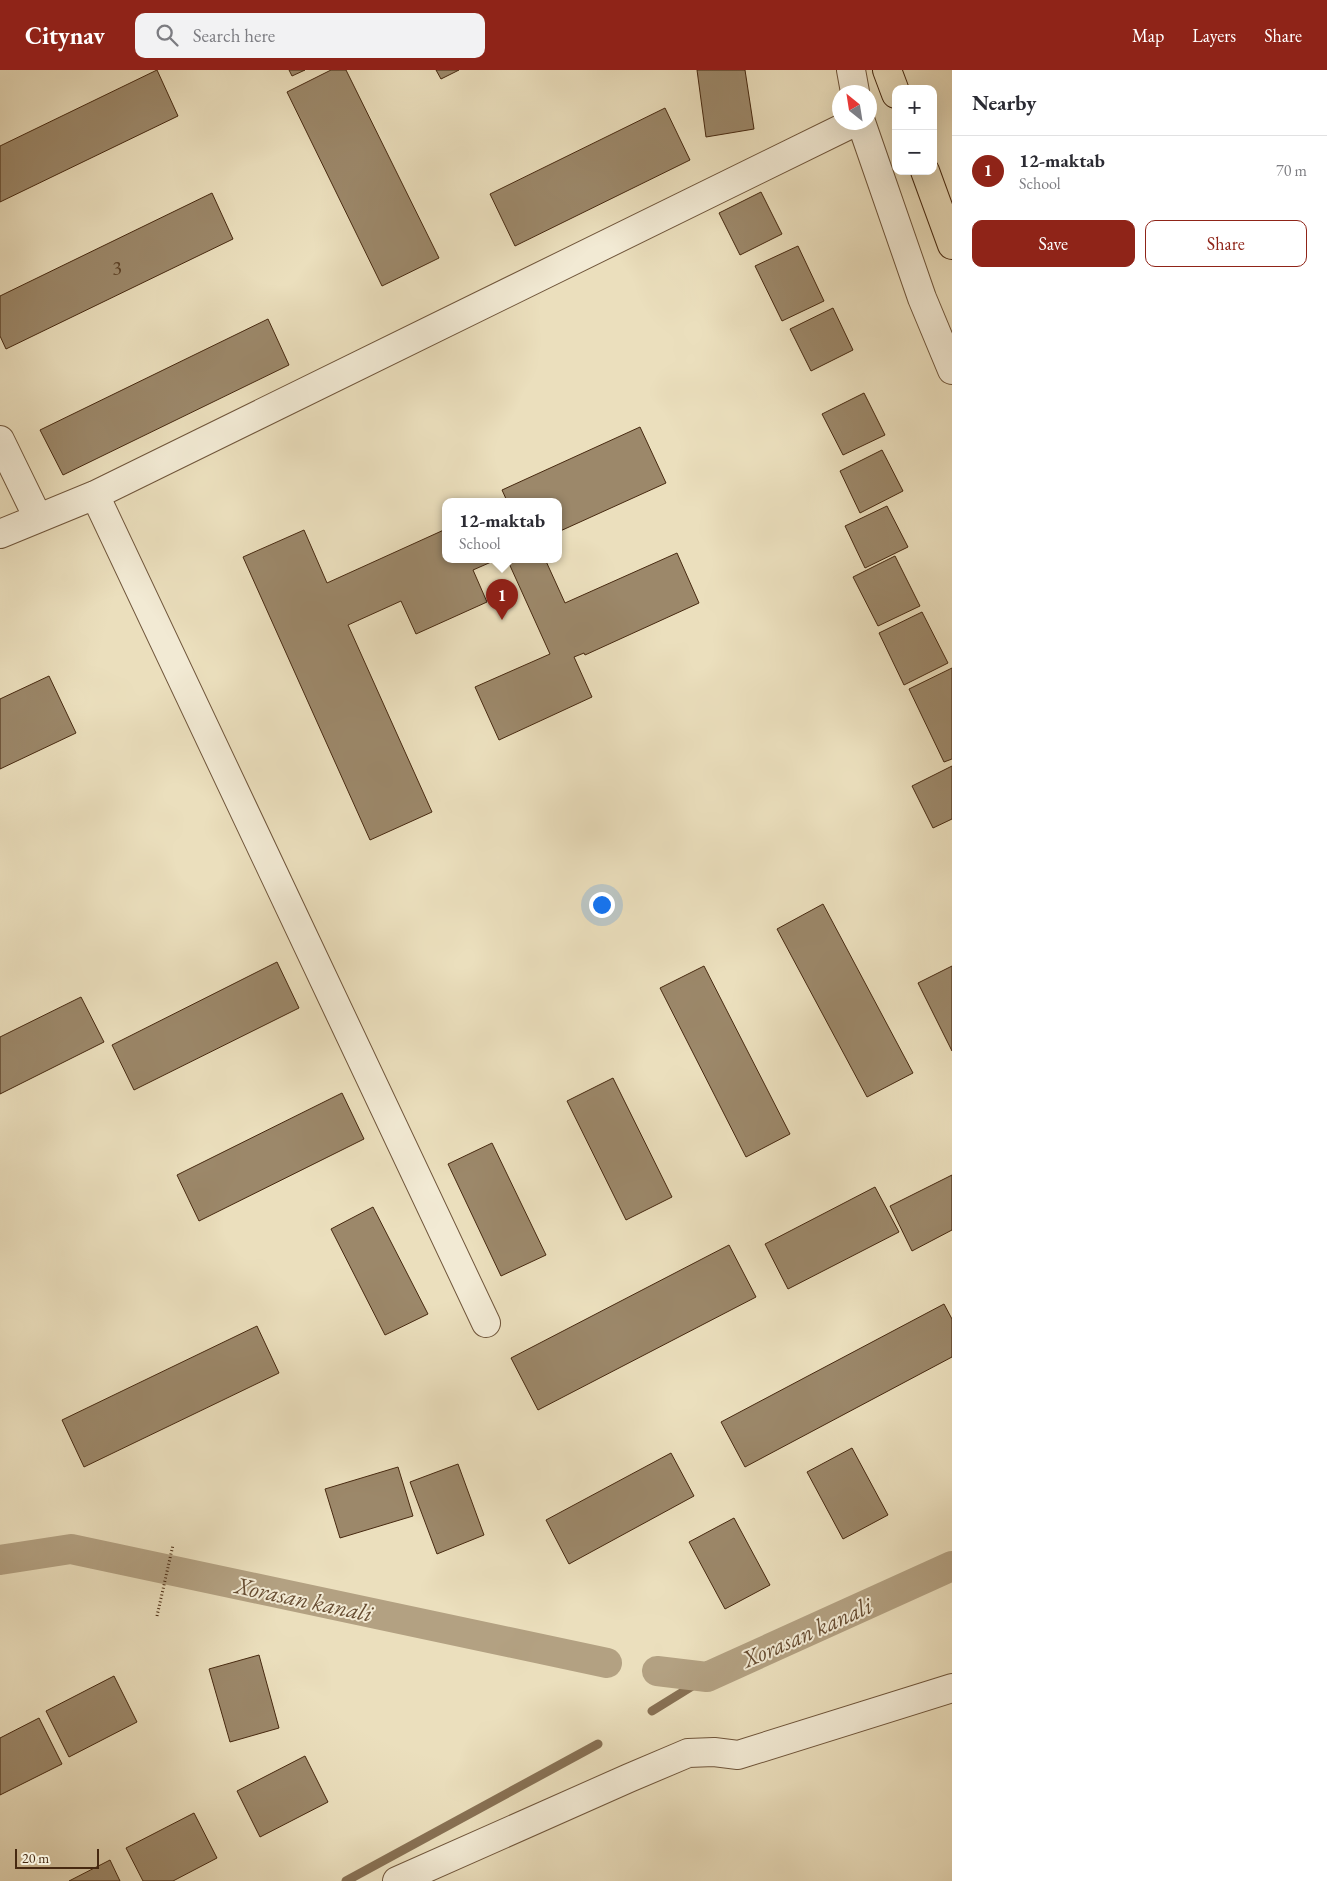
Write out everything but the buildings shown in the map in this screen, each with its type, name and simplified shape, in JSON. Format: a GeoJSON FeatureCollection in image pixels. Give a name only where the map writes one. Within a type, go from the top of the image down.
{"type":"FeatureCollection","features":[{"type":"Feature","properties":{"kind":"main road"},"geometry":{"type":"LineString","coordinates":[[887,70],[893,85]]}},
{"type":"Feature","properties":{"kind":"main road"},"geometry":{"type":"LineString","coordinates":[[926,175],[952,245]]}},
{"type":"Feature","properties":{"kind":"street"},"geometry":{"type":"LineString","coordinates":[[851,70],[854,85]]}},
{"type":"Feature","properties":{"kind":"street"},"geometry":{"type":"LineString","coordinates":[[0,534],[95,495],[839,130]]}},
{"type":"Feature","properties":{"kind":"street"},"geometry":{"type":"LineString","coordinates":[[864,130],[922,298],[952,370]]}},
{"type":"Feature","properties":{"kind":"street"},"geometry":{"type":"LineString","coordinates":[[0,440],[38,518]]}},
{"type":"Feature","properties":{"kind":"street"},"geometry":{"type":"LineString","coordinates":[[95,495],[486,1323]]}},
{"type":"Feature","properties":{"kind":"street"},"geometry":{"type":"LineString","coordinates":[[397,1881],[688,1753],[714,1752],[738,1755],[952,1688]]}},
{"type":"Feature","properties":{"kind":"path"},"geometry":{"type":"LineString","coordinates":[[157,1616],[173,1545]]}},
{"type":"Feature","properties":{"kind":"waterway","name":"Xorasan kanali"},"geometry":{"type":"LineString","coordinates":[[0,1560],[71,1549],[607,1663]]}},
{"type":"Feature","properties":{"kind":"waterway","name":"Xorasan kanali"},"geometry":{"type":"LineString","coordinates":[[657,1671],[707,1677],[952,1566]]}},
{"type":"Feature","properties":{"kind":"waterway"},"geometry":{"type":"LineString","coordinates":[[652,1711],[707,1677]]}},
{"type":"Feature","properties":{"kind":"waterway"},"geometry":{"type":"LineString","coordinates":[[346,1881],[598,1744]]}},
{"type":"Feature","properties":{"kind":"place","name":"12-maktab"},"geometry":{"type":"Point","coordinates":[502,620]}}]}
